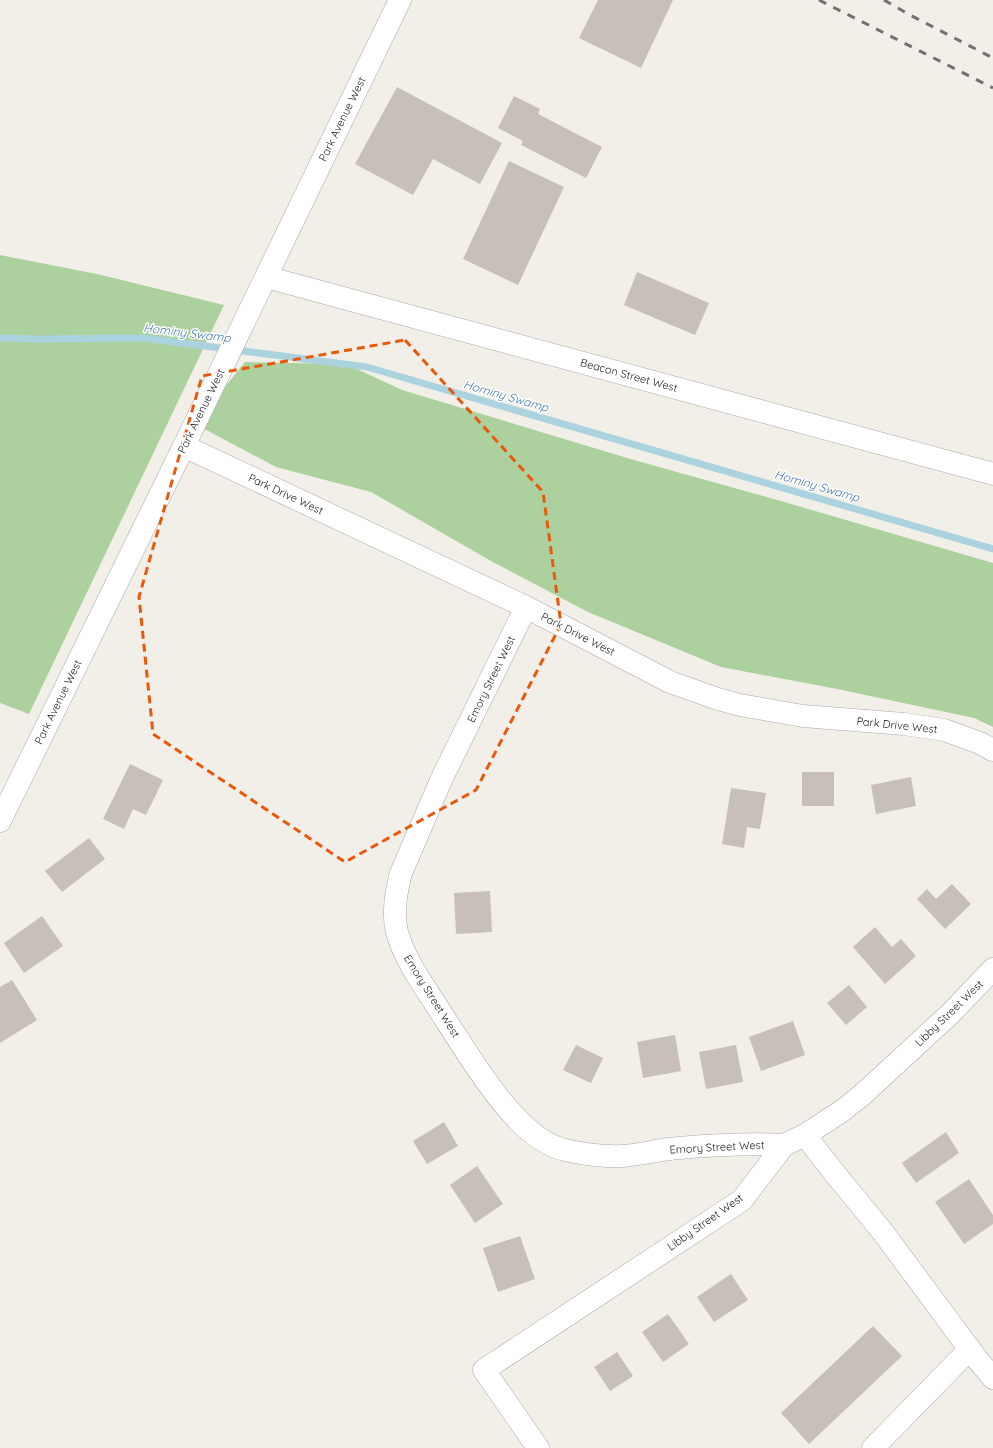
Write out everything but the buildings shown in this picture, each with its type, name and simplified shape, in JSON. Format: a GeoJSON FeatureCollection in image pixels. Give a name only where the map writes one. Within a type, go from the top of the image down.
{"type":"FeatureCollection","features":[{"type":"Feature","properties":{"kind":"street","name":"Park Avenue West"},"geometry":{"type":"LineString","coordinates":[[0,821],[400,0]]}},
{"type":"Feature","properties":{"kind":"street","name":"Beacon Street West"},"geometry":{"type":"LineString","coordinates":[[266,277],[993,474]]}},
{"type":"Feature","properties":{"kind":"street","name":"Park Drive West"},"geometry":{"type":"LineString","coordinates":[[184,446],[526,607],[670,682],[740,705],[803,716],[904,724],[944,730],[980,743],[993,750]]}},
{"type":"Feature","properties":{"kind":"street","name":"Emory Street West"},"geometry":{"type":"LineString","coordinates":[[526,607],[442,778],[401,872],[394,910],[397,931],[406,955],[488,1084],[529,1130],[541,1140],[552,1146],[564,1150],[597,1155],[622,1156],[677,1148],[752,1143],[784,1145]]}},
{"type":"Feature","properties":{"kind":"street","name":"Libby Street West"},"geometry":{"type":"LineString","coordinates":[[538,1448],[484,1370],[742,1200],[784,1145],[805,1135],[842,1111],[862,1095],[950,1014],[993,970]]}},
{"type":"Feature","properties":{"kind":"street"},"geometry":{"type":"LineString","coordinates":[[805,1135],[882,1231],[993,1378]]}},
{"type":"Feature","properties":{"kind":"street"},"geometry":{"type":"LineString","coordinates":[[873,1448],[970,1349]]}},
{"type":"Feature","properties":{"kind":"highlighted area"},"geometry":{"type":"Polygon","coordinates":[[[405,340],[543,492],[561,624],[476,790],[345,862],[153,734],[139,597],[202,376],[405,340]]]}},
{"type":"Feature","properties":{"kind":"green space"},"geometry":{"type":"Polygon","coordinates":[[[0,255],[97,274],[224,305],[29,714],[0,703],[0,255]]]}},
{"type":"Feature","properties":{"kind":"green space"},"geometry":{"type":"Polygon","coordinates":[[[245,362],[346,364],[402,390],[634,460],[993,563],[993,727],[974,718],[837,689],[721,667],[588,612],[491,561],[371,492],[276,467],[195,424],[245,362]]]}},
{"type":"Feature","properties":{"kind":"waterway","name":"Hominy Swamp"},"geometry":{"type":"LineString","coordinates":[[0,338],[143,338],[367,367],[993,549]]}},
{"type":"Feature","properties":{"kind":"railway"},"geometry":{"type":"LineString","coordinates":[[819,0],[993,88]]}},
{"type":"Feature","properties":{"kind":"railway"},"geometry":{"type":"LineString","coordinates":[[884,0],[993,58]]}}]}
